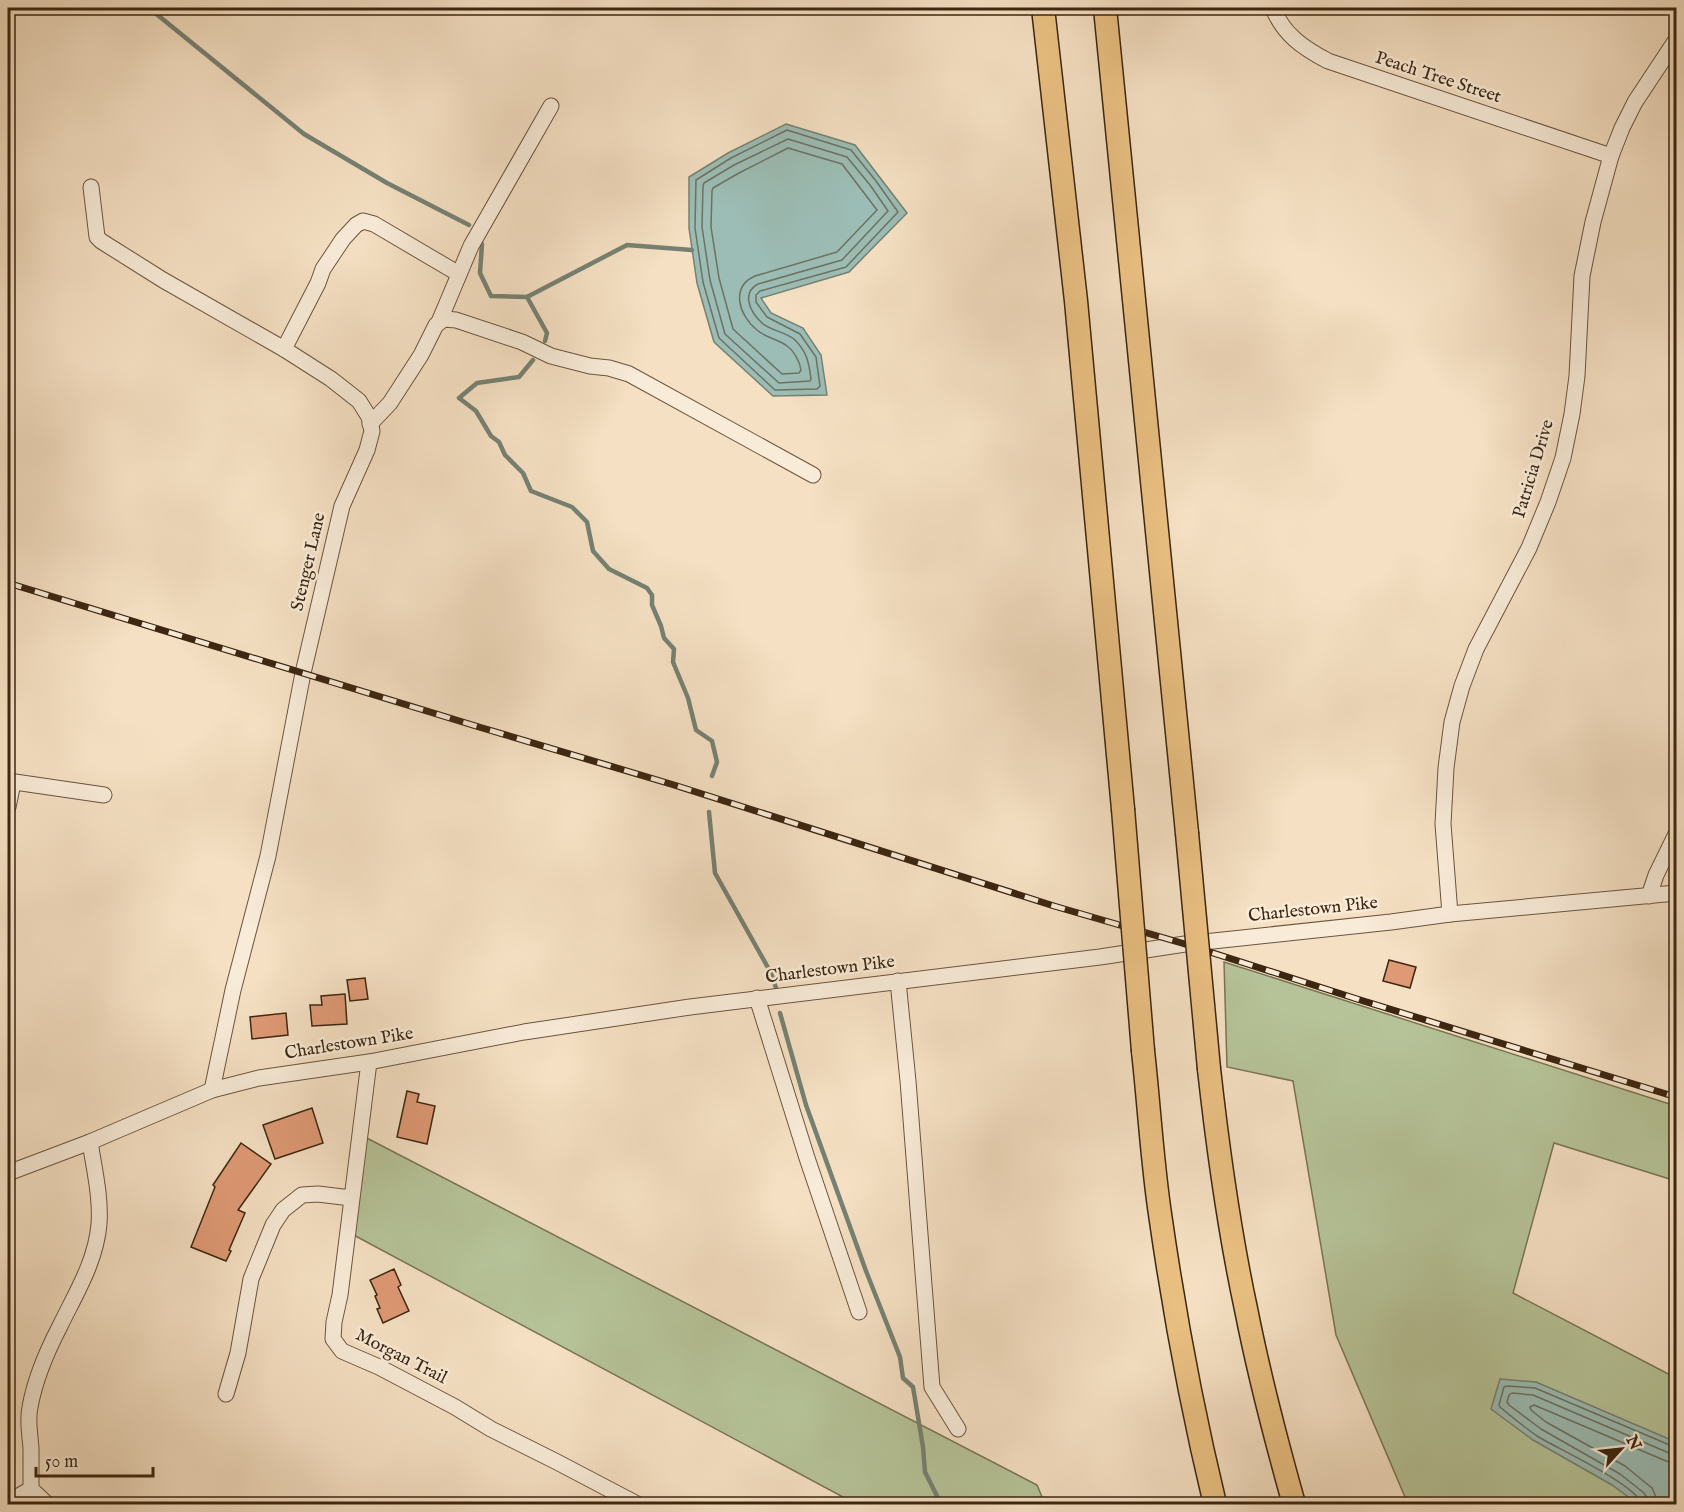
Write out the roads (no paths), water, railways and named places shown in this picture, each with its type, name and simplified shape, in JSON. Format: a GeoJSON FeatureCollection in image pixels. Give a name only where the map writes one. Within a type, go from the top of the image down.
{"type":"FeatureCollection","features":[{"type":"Feature","properties":{"kind":"highway"},"geometry":{"type":"LineString","coordinates":[[1043,8],[1077,313],[1143,1051],[1160,1211],[1176,1320],[1215,1504]]}},
{"type":"Feature","properties":{"kind":"highway"},"geometry":{"type":"LineString","coordinates":[[1105,8],[1209,1070],[1220,1160],[1245,1308],[1294,1504]]}},
{"type":"Feature","properties":{"kind":"street","name":"Peach Tree Street"},"geometry":{"type":"LineString","coordinates":[[1273,8],[1278,20],[1289,35],[1307,51],[1328,62],[1611,156]]}},
{"type":"Feature","properties":{"kind":"street","name":"Patricia Drive"},"geometry":{"type":"LineString","coordinates":[[1450,914],[1443,824],[1446,768],[1452,722],[1476,649],[1529,548],[1563,458],[1577,376],[1582,276],[1593,222],[1611,156],[1634,104],[1677,40]]}},
{"type":"Feature","properties":{"kind":"street"},"geometry":{"type":"LineString","coordinates":[[370,424],[390,403],[421,356],[439,322],[475,237],[551,106]]}},
{"type":"Feature","properties":{"kind":"street"},"geometry":{"type":"LineString","coordinates":[[91,187],[97,237],[101,241],[331,379],[359,401],[369,417],[370,424]]}},
{"type":"Feature","properties":{"kind":"street"},"geometry":{"type":"LineString","coordinates":[[284,349],[318,284],[323,269],[343,238],[363,221],[374,224],[459,274]]}},
{"type":"Feature","properties":{"kind":"street"},"geometry":{"type":"LineString","coordinates":[[439,322],[444,319],[456,320],[522,342],[551,356],[629,374],[813,475]]}},
{"type":"Feature","properties":{"kind":"street","name":"Stenger Lane"},"geometry":{"type":"LineString","coordinates":[[212,1090],[233,990],[268,856],[303,674],[342,506],[367,450],[372,431],[370,424]]}},
{"type":"Feature","properties":{"kind":"street"},"geometry":{"type":"LineString","coordinates":[[8,807],[10,782],[104,795]]}},
{"type":"Feature","properties":{"kind":"street"},"geometry":{"type":"LineString","coordinates":[[1649,896],[1656,875],[1677,834]]}},
{"type":"Feature","properties":{"kind":"street","name":"Charlestown Pike"},"geometry":{"type":"LineString","coordinates":[[8,1173],[90,1142],[212,1090],[259,1078],[369,1062],[524,1032],[757,998],[1100,957],[1185,944],[1450,914],[1677,893]]}},
{"type":"Feature","properties":{"kind":"street"},"geometry":{"type":"LineString","coordinates":[[898,981],[932,1387],[958,1429]]}},
{"type":"Feature","properties":{"kind":"street"},"geometry":{"type":"LineString","coordinates":[[757,998],[807,1158],[859,1311]]}},
{"type":"Feature","properties":{"kind":"street","name":"Morgan Trail"},"geometry":{"type":"LineString","coordinates":[[369,1062],[333,1339],[342,1351],[380,1367],[491,1429],[637,1504]]}},
{"type":"Feature","properties":{"kind":"street"},"geometry":{"type":"LineString","coordinates":[[46,1504],[31,1489],[29,1408],[38,1374],[83,1283],[95,1247],[99,1224],[99,1203],[90,1142]]}},
{"type":"Feature","properties":{"kind":"street"},"geometry":{"type":"LineString","coordinates":[[226,1394],[238,1353],[251,1279],[273,1225],[283,1210],[302,1195],[318,1194],[351,1198]]}},
{"type":"Feature","properties":{"kind":"street"},"geometry":{"type":"LineString","coordinates":[[8,1502],[31,1489]]}},
{"type":"Feature","properties":{"kind":"water"},"geometry":{"type":"Polygon","coordinates":[[[786,124],[855,145],[907,213],[849,272],[761,298],[771,313],[803,328],[821,355],[827,395],[773,396],[714,342],[697,283],[689,228],[689,177],[728,153],[786,124]]]}},
{"type":"Feature","properties":{"kind":"water"},"geometry":{"type":"Polygon","coordinates":[[[1500,1379],[1536,1382],[1676,1442],[1676,1504],[1638,1504],[1612,1485],[1533,1440],[1491,1409],[1500,1379]]]}},
{"type":"Feature","properties":{"kind":"waterway"},"geometry":{"type":"LineString","coordinates":[[149,8],[304,134],[387,183],[469,225]]}},
{"type":"Feature","properties":{"kind":"waterway"},"geometry":{"type":"LineString","coordinates":[[482,244],[480,273],[491,296],[527,297],[547,333],[545,341]]}},
{"type":"Feature","properties":{"kind":"waterway"},"geometry":{"type":"LineString","coordinates":[[527,297],[627,245],[692,250]]}},
{"type":"Feature","properties":{"kind":"waterway"},"geometry":{"type":"LineString","coordinates":[[533,360],[519,377],[477,383],[459,398],[476,411],[491,436],[499,442],[505,455],[523,473],[531,491],[572,507],[587,522],[593,551],[609,569],[647,588],[652,595],[652,605],[664,638],[674,649],[673,662],[688,698],[696,730],[712,741],[717,762],[712,776]]}},
{"type":"Feature","properties":{"kind":"waterway"},"geometry":{"type":"LineString","coordinates":[[709,812],[715,873],[771,973],[776,988]]}},
{"type":"Feature","properties":{"kind":"waterway"},"geometry":{"type":"LineString","coordinates":[[780,1013],[806,1105],[900,1357],[903,1378],[913,1387],[925,1472],[938,1498],[938,1504]]}},
{"type":"Feature","properties":{"kind":"railway"},"geometry":{"type":"LineString","coordinates":[[8,583],[674,785],[1054,906],[1185,944],[1676,1097]]}}]}
